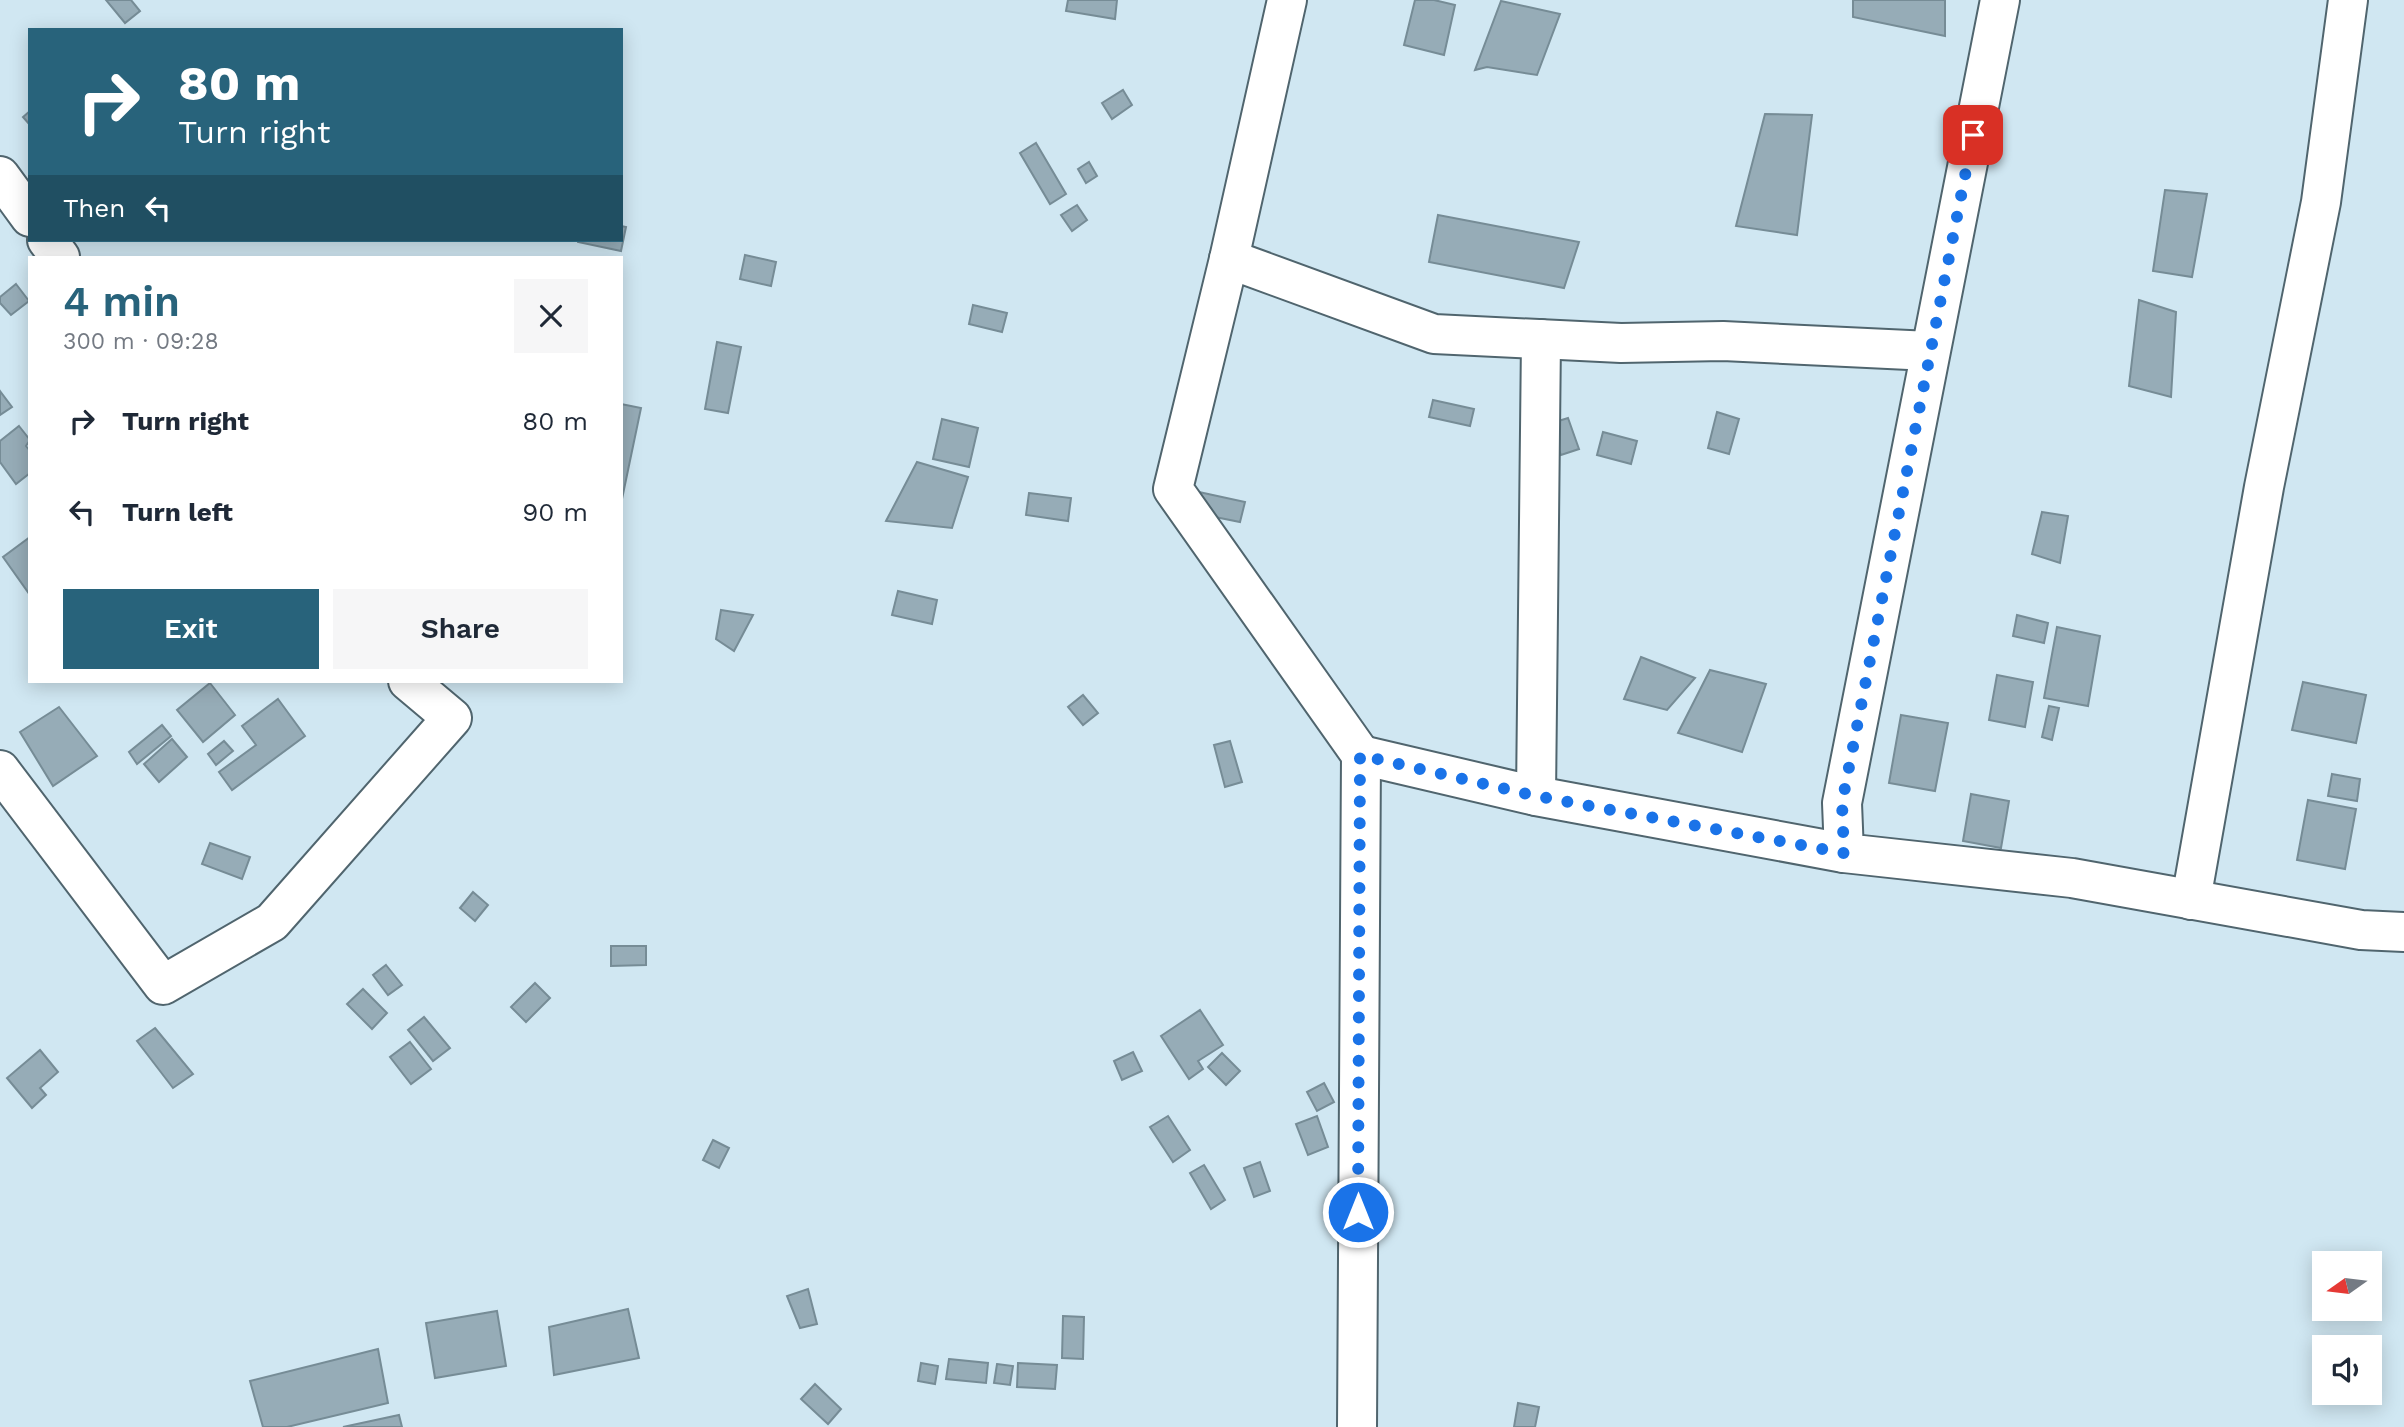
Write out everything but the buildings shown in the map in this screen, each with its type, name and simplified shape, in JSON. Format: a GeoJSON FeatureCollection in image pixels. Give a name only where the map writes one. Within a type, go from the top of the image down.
{"type":"FeatureCollection","features":[{"type":"Feature","properties":{"kind":"street"},"geometry":{"type":"LineString","coordinates":[[1287,0],[1229,259],[1173,489],[1360,755],[1357,1427]]}},
{"type":"Feature","properties":{"kind":"street"},"geometry":{"type":"LineString","coordinates":[[1844,853],[1842,803],[2000,0]]}},
{"type":"Feature","properties":{"kind":"street"},"geometry":{"type":"LineString","coordinates":[[2191,900],[2264,487],[2321,202],[2348,0]]}},
{"type":"Feature","properties":{"kind":"street"},"geometry":{"type":"LineString","coordinates":[[0,176],[28,213]]}},
{"type":"Feature","properties":{"kind":"street"},"geometry":{"type":"LineString","coordinates":[[49,242],[59,256]]}},
{"type":"Feature","properties":{"kind":"street"},"geometry":{"type":"LineString","coordinates":[[1229,259],[1434,334],[1621,342],[1723,341],[1930,351]]}},
{"type":"Feature","properties":{"kind":"street"},"geometry":{"type":"LineString","coordinates":[[1536,796],[1541,339]]}},
{"type":"Feature","properties":{"kind":"street"},"geometry":{"type":"LineString","coordinates":[[0,770],[163,985],[272,922],[452,718],[410,683]]}},
{"type":"Feature","properties":{"kind":"street"},"geometry":{"type":"LineString","coordinates":[[1360,755],[1536,796],[1844,853],[2072,878],[2361,930],[2404,932]]}},
{"type":"Feature","properties":{"kind":"route"},"geometry":{"type":"LineString","coordinates":[[1358,1212],[1360,755],[1536,796],[1844,853],[1842,803],[1973,135]]}}]}
